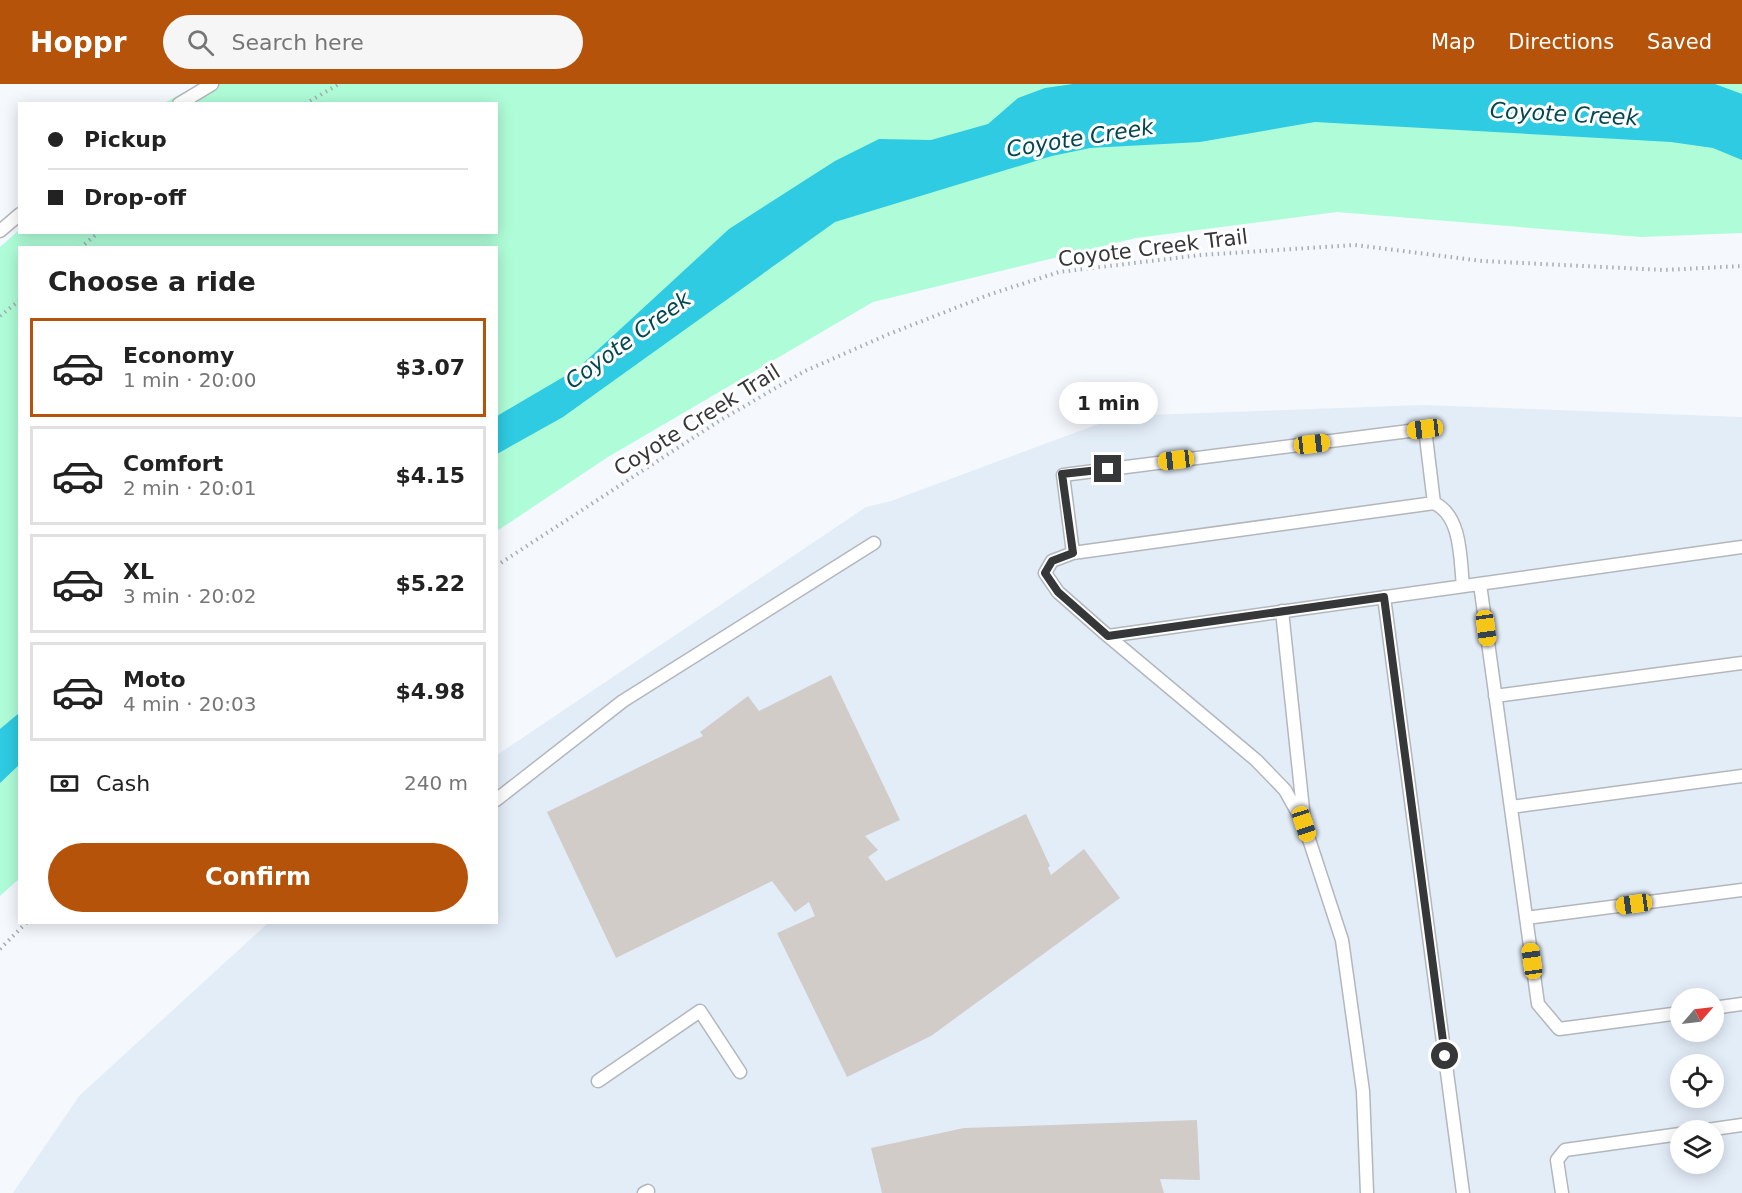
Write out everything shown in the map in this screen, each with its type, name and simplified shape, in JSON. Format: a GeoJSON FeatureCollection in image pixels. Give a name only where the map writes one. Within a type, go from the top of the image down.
{"type":"FeatureCollection","features":[{"type":"Feature","properties":{"kind":"lane"},"geometry":{"type":"LineString","coordinates":[[181,102],[212,84]]}},
{"type":"Feature","properties":{"kind":"lane"},"geometry":{"type":"LineString","coordinates":[[0,231],[18,216]]}},
{"type":"Feature","properties":{"kind":"lane"},"geometry":{"type":"LineString","coordinates":[[1073,553],[1062,474],[1425,429],[1434,504]]}},
{"type":"Feature","properties":{"kind":"lane"},"geometry":{"type":"LineString","coordinates":[[1367,1193],[1363,1091],[1342,940],[1304,824],[1285,790],[1256,759],[1058,592],[1045,573],[1052,561],[1073,553],[1434,504],[1445,508],[1455,525],[1463,586]]}},
{"type":"Feature","properties":{"kind":"lane"},"geometry":{"type":"LineString","coordinates":[[498,799],[623,701],[874,543]]}},
{"type":"Feature","properties":{"kind":"lane"},"geometry":{"type":"LineString","coordinates":[[1108,636],[1742,548]]}},
{"type":"Feature","properties":{"kind":"lane"},"geometry":{"type":"LineString","coordinates":[[1480,584],[1538,1004],[1559,1029],[1670,1014]]}},
{"type":"Feature","properties":{"kind":"lane"},"geometry":{"type":"LineString","coordinates":[[1384,597],[1463,1193]]}},
{"type":"Feature","properties":{"kind":"lane"},"geometry":{"type":"LineString","coordinates":[[1282,611],[1304,824]]}},
{"type":"Feature","properties":{"kind":"lane"},"geometry":{"type":"LineString","coordinates":[[1495,696],[1742,663]]}},
{"type":"Feature","properties":{"kind":"lane"},"geometry":{"type":"LineString","coordinates":[[1511,807],[1742,776]]}},
{"type":"Feature","properties":{"kind":"lane"},"geometry":{"type":"LineString","coordinates":[[1526,918],[1742,890]]}},
{"type":"Feature","properties":{"kind":"lane"},"geometry":{"type":"LineString","coordinates":[[1724,1006],[1742,1004]]}},
{"type":"Feature","properties":{"kind":"lane"},"geometry":{"type":"LineString","coordinates":[[598,1081],[700,1011],[740,1072]]}},
{"type":"Feature","properties":{"kind":"lane"},"geometry":{"type":"LineString","coordinates":[[1724,1128],[1742,1125]]}},
{"type":"Feature","properties":{"kind":"lane"},"geometry":{"type":"LineString","coordinates":[[1562,1193],[1557,1160],[1565,1150],[1670,1135]]}},
{"type":"Feature","properties":{"kind":"path"},"geometry":{"type":"LineString","coordinates":[[308,102],[339,84]]}},
{"type":"Feature","properties":{"kind":"path"},"geometry":{"type":"LineString","coordinates":[[82,246],[97,234]]}},
{"type":"Feature","properties":{"kind":"path","name":"Coyote Creek Trail"},"geometry":{"type":"LineString","coordinates":[[498,565],[719,421],[805,371],[899,330],[991,294],[1059,272],[1201,255],[1355,246],[1482,261],[1664,270],[1742,266]]}},
{"type":"Feature","properties":{"kind":"path"},"geometry":{"type":"LineString","coordinates":[[0,316],[18,302]]}},
{"type":"Feature","properties":{"kind":"path"},"geometry":{"type":"LineString","coordinates":[[0,949],[25,924]]}},
{"type":"Feature","properties":{"kind":"shaded area"},"geometry":{"type":"Polygon","coordinates":[[[1423,405],[1742,417],[1742,1193],[13,1193],[79,1096],[267,924],[498,924],[498,754],[866,507],[891,501],[1120,416],[1423,405]]]}},
{"type":"Feature","properties":{"kind":"green space"},"geometry":{"type":"Polygon","coordinates":[[[199,84],[1742,84],[1742,233],[1641,237],[1337,212],[1136,238],[873,302],[608,457],[498,530],[498,246],[18,246],[18,880],[0,896],[0,247],[18,231],[18,234],[498,234],[498,102],[166,102],[199,84]]]}},
{"type":"Feature","properties":{"kind":"water","name":"Coyote Creek"},"geometry":{"type":"Polygon","coordinates":[[[1073,84],[1715,84],[1742,94],[1742,160],[1713,148],[1671,142],[1315,122],[1200,142],[1090,148],[1052,156],[835,222],[563,417],[498,453],[498,415],[577,369],[729,229],[835,161],[879,139],[931,140],[988,124],[1018,98],[1045,88],[1073,84]]]}},
{"type":"Feature","properties":{"kind":"water"},"geometry":{"type":"Polygon","coordinates":[[[18,714],[18,766],[0,783],[0,729],[18,714]]]}},
{"type":"Feature","properties":{"kind":"building"},"geometry":{"type":"Polygon","coordinates":[[[831,675],[900,820],[865,836],[878,850],[868,857],[886,881],[1026,814],[1050,866],[1048,868],[1051,875],[1084,849],[1120,898],[931,1036],[847,1077],[777,933],[815,916],[809,902],[795,912],[772,881],[616,958],[547,812],[703,736],[700,732],[748,696],[759,711],[831,675]]]}},
{"type":"Feature","properties":{"kind":"building"},"geometry":{"type":"Polygon","coordinates":[[[1197,1120],[1200,1180],[1160,1179],[1164,1193],[882,1193],[871,1148],[964,1128],[1197,1120]]]}},
{"type":"Feature","properties":{"kind":"route"},"geometry":{"type":"LineString","coordinates":[[1108,469],[1062,474],[1073,553],[1052,561],[1045,573],[1058,592],[1108,636],[1384,597],[1445,1056]]}}]}
